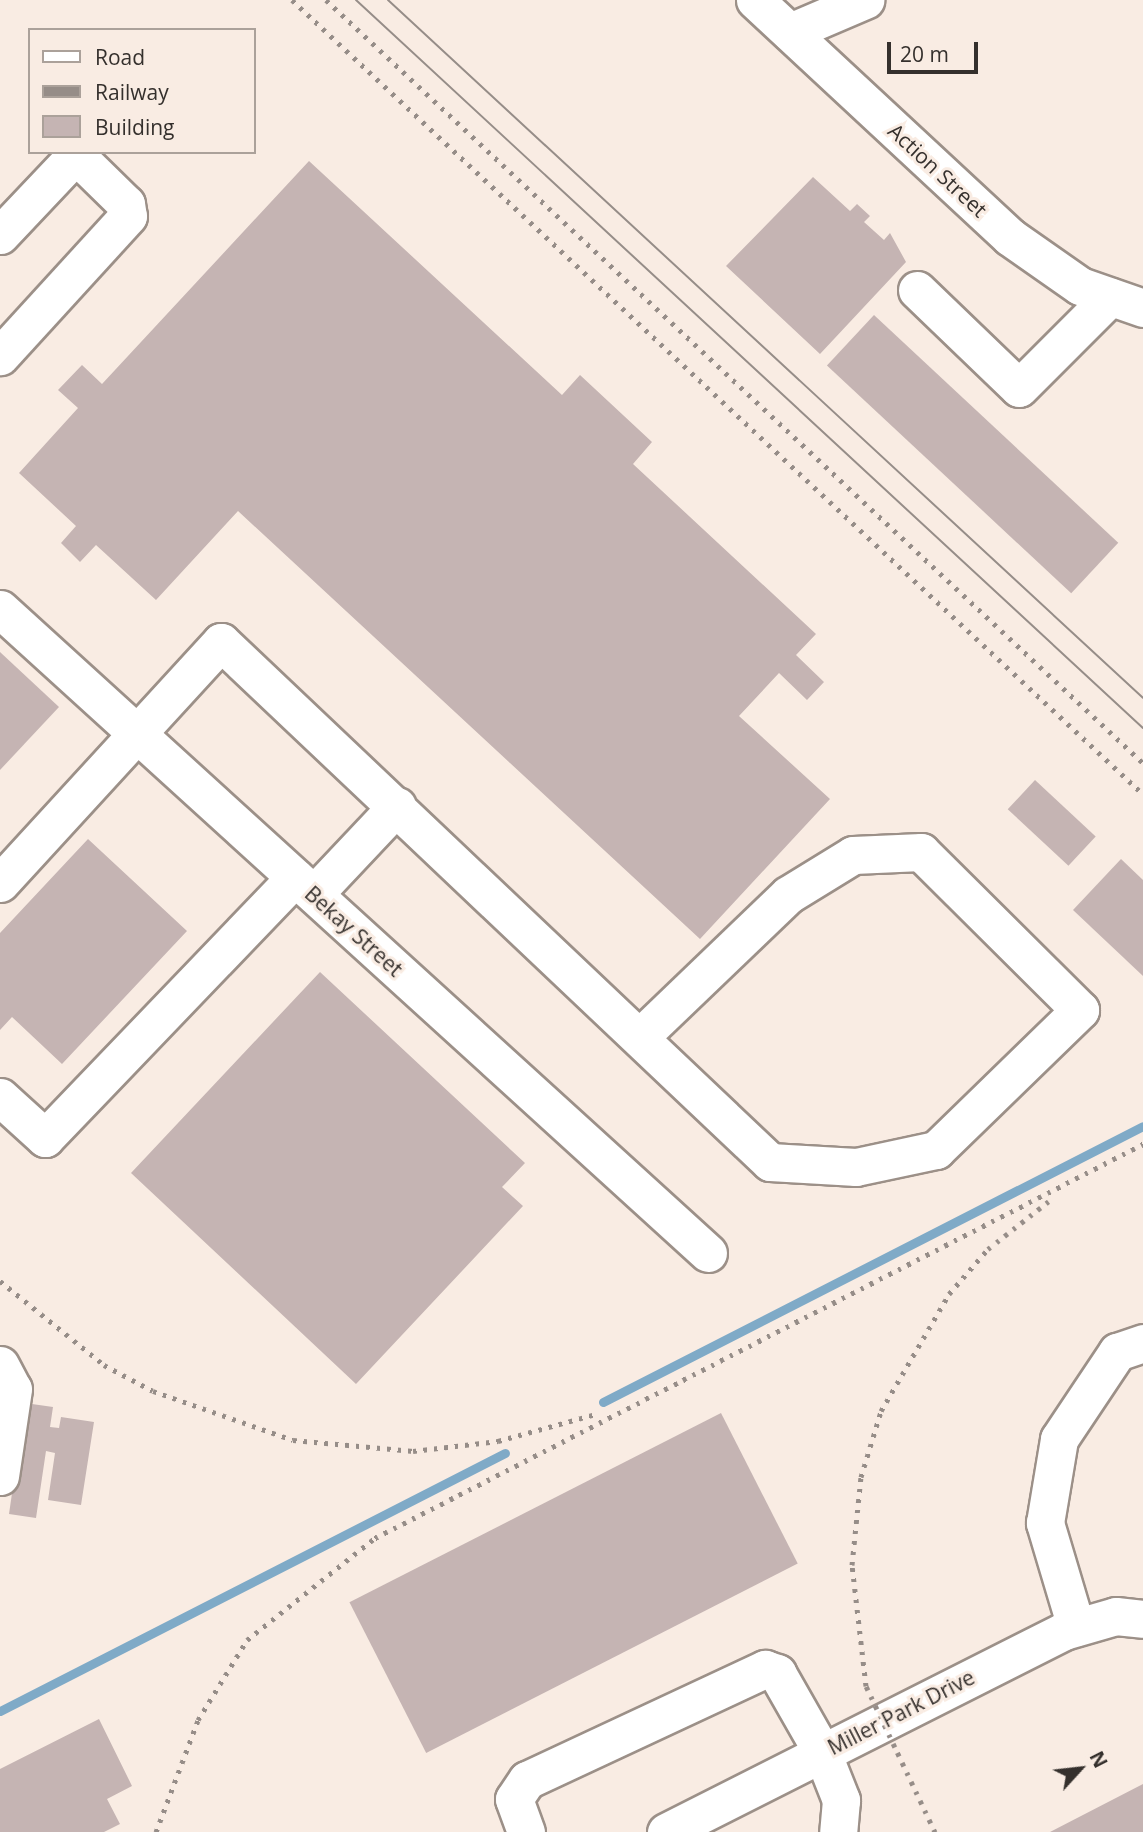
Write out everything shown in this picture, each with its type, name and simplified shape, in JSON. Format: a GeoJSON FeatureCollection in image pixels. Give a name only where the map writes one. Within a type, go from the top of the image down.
{"type":"FeatureCollection","features":[{"type":"Feature","properties":{"kind":"street","name":"Action Street"},"geometry":{"type":"LineString","coordinates":[[755,0],[1010,237],[1080,286],[1127,302]]}},
{"type":"Feature","properties":{"kind":"street"},"geometry":{"type":"LineString","coordinates":[[790,32],[865,0]]}},
{"type":"Feature","properties":{"kind":"street"},"geometry":{"type":"LineString","coordinates":[[0,235],[71,160],[83,162],[126,204],[128,216],[0,356]]}},
{"type":"Feature","properties":{"kind":"street"},"geometry":{"type":"LineString","coordinates":[[917,289],[1019,388],[1127,302]]}},
{"type":"Feature","properties":{"kind":"street","name":"Bekay Street"},"geometry":{"type":"LineString","coordinates":[[0,609],[708,1253]]}},
{"type":"Feature","properties":{"kind":"street"},"geometry":{"type":"LineString","coordinates":[[0,883],[220,642],[641,1036],[770,1162],[856,1167],[936,1150],[1080,1010],[920,852],[853,855],[788,895],[641,1036]]}},
{"type":"Feature","properties":{"kind":"street"},"geometry":{"type":"LineString","coordinates":[[0,1097],[45,1138],[305,886],[397,806]]}},
{"type":"Feature","properties":{"kind":"street"},"geometry":{"type":"LineString","coordinates":[[1076,1627],[1045,1523],[1059,1439],[1117,1352],[1143,1343]]}},
{"type":"Feature","properties":{"kind":"street"},"geometry":{"type":"LineString","coordinates":[[0,1364],[13,1389],[0,1476]]}},
{"type":"Feature","properties":{"kind":"street","name":"Miller Park Drive"},"geometry":{"type":"LineString","coordinates":[[666,1832],[1076,1627],[1116,1616],[1143,1619]]}},
{"type":"Feature","properties":{"kind":"street"},"geometry":{"type":"LineString","coordinates":[[526,1832],[514,1799],[527,1780],[751,1673],[777,1673],[822,1752],[841,1800],[838,1832]]}},
{"type":"Feature","properties":{"kind":"building"},"geometry":{"type":"Polygon","coordinates":[[[309,161],[562,395],[580,375],[652,442],[633,464],[816,634],[796,655],[824,682],[807,700],[779,673],[739,716],[830,799],[700,939],[238,511],[156,600],[96,545],[80,562],[61,543],[76,526],[19,473],[78,408],[58,390],[82,365],[102,384],[309,161]]]}},
{"type":"Feature","properties":{"kind":"building"},"geometry":{"type":"Polygon","coordinates":[[[813,177],[850,211],[857,204],[870,216],[864,222],[884,240],[890,233],[906,262],[820,354],[726,266],[813,177]]]}},
{"type":"Feature","properties":{"kind":"building"},"geometry":{"type":"Polygon","coordinates":[[[874,315],[1118,543],[1071,593],[827,365],[874,315]]]}},
{"type":"Feature","properties":{"kind":"building"},"geometry":{"type":"Polygon","coordinates":[[[0,652],[59,707],[0,770],[0,652]]]}},
{"type":"Feature","properties":{"kind":"building"},"geometry":{"type":"Polygon","coordinates":[[[1035,780],[1096,837],[1068,866],[1008,809],[1035,780]]]}},
{"type":"Feature","properties":{"kind":"building"},"geometry":{"type":"Polygon","coordinates":[[[88,839],[187,931],[62,1064],[12,1017],[0,1030],[0,933],[88,839]]]}},
{"type":"Feature","properties":{"kind":"building"},"geometry":{"type":"Polygon","coordinates":[[[1121,859],[1143,880],[1143,976],[1073,910],[1121,859]]]}},
{"type":"Feature","properties":{"kind":"building"},"geometry":{"type":"Polygon","coordinates":[[[320,972],[525,1163],[502,1187],[523,1206],[356,1384],[131,1173],[320,972]]]}},
{"type":"Feature","properties":{"kind":"building"},"geometry":{"type":"Polygon","coordinates":[[[25,1403],[53,1407],[50,1427],[59,1428],[61,1417],[94,1422],[81,1505],[48,1500],[55,1453],[46,1451],[36,1518],[9,1514],[25,1403]]]}},
{"type":"Feature","properties":{"kind":"building"},"geometry":{"type":"Polygon","coordinates":[[[721,1413],[798,1564],[426,1753],[349,1602],[721,1413]]]}},
{"type":"Feature","properties":{"kind":"building"},"geometry":{"type":"Polygon","coordinates":[[[99,1719],[132,1786],[107,1799],[120,1824],[104,1832],[0,1832],[0,1769],[99,1719]]]}},
{"type":"Feature","properties":{"kind":"building"},"geometry":{"type":"Polygon","coordinates":[[[1143,1784],[1143,1832],[1050,1832],[1143,1784]]]}},
{"type":"Feature","properties":{"kind":"waterway"},"geometry":{"type":"LineString","coordinates":[[603,1402],[1143,1126]]}},
{"type":"Feature","properties":{"kind":"waterway"},"geometry":{"type":"LineString","coordinates":[[0,1711],[505,1453]]}},
{"type":"Feature","properties":{"kind":"tram line"},"geometry":{"type":"LineString","coordinates":[[356,0],[1143,728]]}},
{"type":"Feature","properties":{"kind":"tram line"},"geometry":{"type":"LineString","coordinates":[[388,0],[1143,698]]}},
{"type":"Feature","properties":{"kind":"railway"},"geometry":{"type":"LineString","coordinates":[[292,0],[1143,794]]}},
{"type":"Feature","properties":{"kind":"railway"},"geometry":{"type":"LineString","coordinates":[[326,0],[1143,763]]}},
{"type":"Feature","properties":{"kind":"railway"},"geometry":{"type":"LineString","coordinates":[[156,1832],[198,1720],[247,1640],[375,1538],[1143,1144]]}},
{"type":"Feature","properties":{"kind":"railway"},"geometry":{"type":"LineString","coordinates":[[935,1832],[866,1686],[852,1565],[861,1477],[881,1411],[949,1294],[988,1249],[1049,1201]]}},
{"type":"Feature","properties":{"kind":"railway"},"geometry":{"type":"LineString","coordinates":[[0,1281],[104,1365],[153,1391],[293,1440],[413,1451],[498,1441],[596,1414]]}}]}
